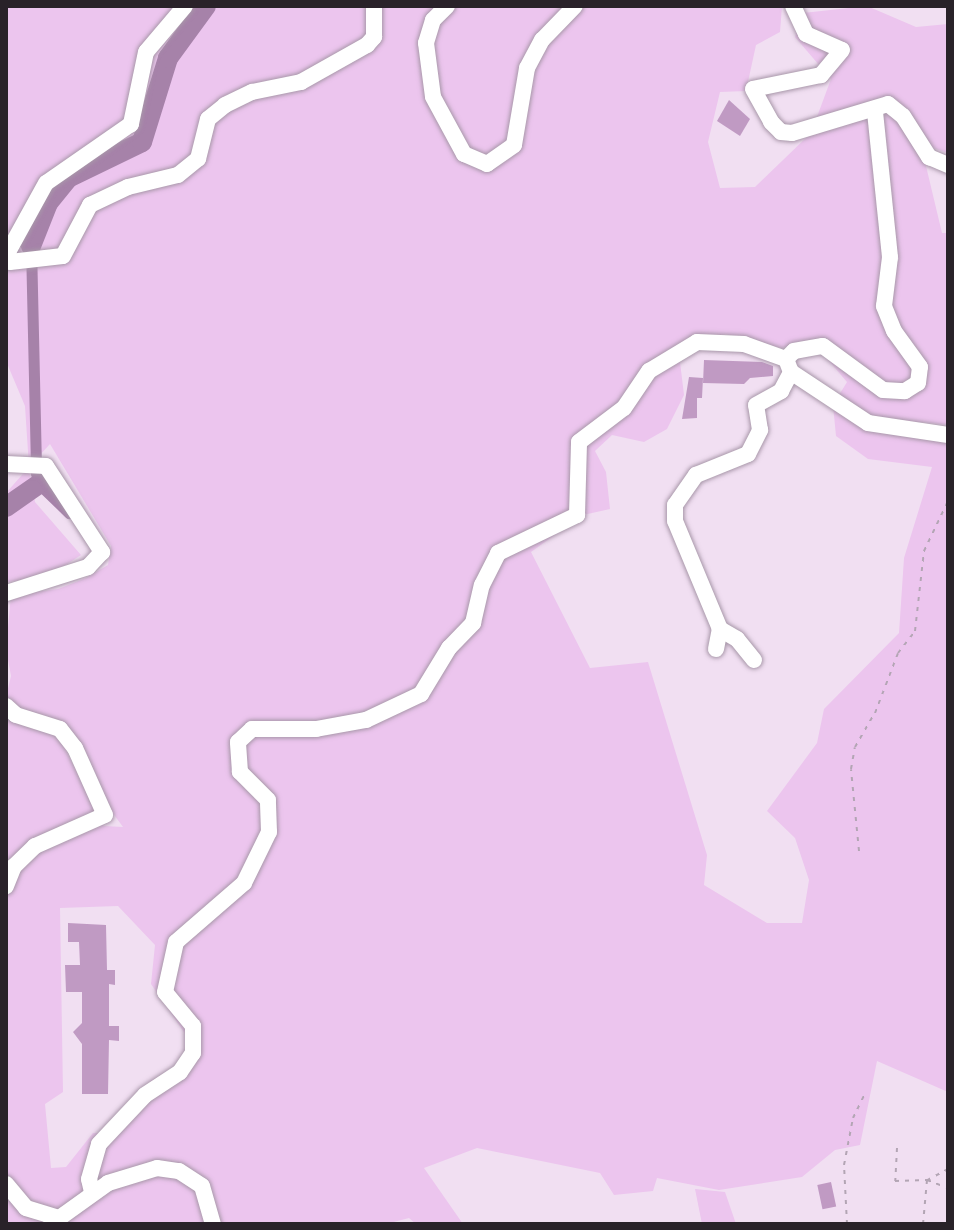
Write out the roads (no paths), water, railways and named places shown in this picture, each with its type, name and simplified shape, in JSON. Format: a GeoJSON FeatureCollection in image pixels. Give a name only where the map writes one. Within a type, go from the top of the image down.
{"type":"FeatureCollection","features":[{"type":"Feature","properties":{"kind":"street"},"geometry":{"type":"LineString","coordinates":[[185,6],[146,52],[131,124],[46,183],[12,256],[46,259],[63,256],[90,205],[128,187],[178,175],[198,159],[208,119],[225,105],[252,92],[301,82],[367,45],[374,37],[374,6]]}},
{"type":"Feature","properties":{"kind":"street"},"geometry":{"type":"LineString","coordinates":[[447,6],[433,20],[426,43],[433,97],[464,154],[487,164],[514,145],[527,68],[549,31],[575,6]]}},
{"type":"Feature","properties":{"kind":"street"},"geometry":{"type":"LineString","coordinates":[[793,6],[797,26],[806,34],[839,45],[840,58],[821,75],[753,89],[756,103],[781,132],[792,133],[875,112],[880,106],[896,108],[920,147],[948,165]]}},
{"type":"Feature","properties":{"kind":"street"},"geometry":{"type":"LineString","coordinates":[[716,649],[720,629],[675,521],[675,505],[696,475],[748,454],[760,430],[756,405],[781,391],[794,351],[823,346],[883,390],[905,391],[918,383],[920,367],[894,331],[884,306],[890,257],[875,112]]}},
{"type":"Feature","properties":{"kind":"street"},"geometry":{"type":"LineString","coordinates":[[92,1192],[89,1179],[99,1144],[145,1095],[180,1072],[193,1053],[193,1026],[165,992],[176,942],[244,883],[269,832],[268,800],[240,772],[238,742],[252,729],[316,729],[366,720],[421,694],[449,648],[473,623],[482,585],[498,553],[577,515],[579,442],[624,408],[658,364],[687,346],[708,341],[744,344],[788,365],[868,423],[948,435]]}},
{"type":"Feature","properties":{"kind":"street"},"geometry":{"type":"LineString","coordinates":[[6,464],[35,463],[98,541],[102,552],[88,567],[6,593]]}},
{"type":"Feature","properties":{"kind":"street"},"geometry":{"type":"LineString","coordinates":[[720,629],[737,639],[754,660]]}},
{"type":"Feature","properties":{"kind":"street"},"geometry":{"type":"LineString","coordinates":[[6,706],[16,715],[60,729],[75,748],[105,815],[35,846],[14,866],[6,886]]}},
{"type":"Feature","properties":{"kind":"street"},"geometry":{"type":"LineString","coordinates":[[6,1184],[26,1208],[55,1221],[92,1192],[141,1170],[179,1171],[202,1186],[213,1224]]}},
{"type":"Feature","properties":{"kind":"waterway"},"geometry":{"type":"LineString","coordinates":[[31,246],[48,203],[68,178],[142,142],[168,58],[206,6]]}},
{"type":"Feature","properties":{"kind":"waterway"},"geometry":{"type":"LineString","coordinates":[[18,245],[31,246]]}},
{"type":"Feature","properties":{"kind":"waterway"},"geometry":{"type":"LineString","coordinates":[[31,246],[36,473],[39,484],[69,513]]}},
{"type":"Feature","properties":{"kind":"waterway"},"geometry":{"type":"LineString","coordinates":[[6,507],[39,484]]}}]}
